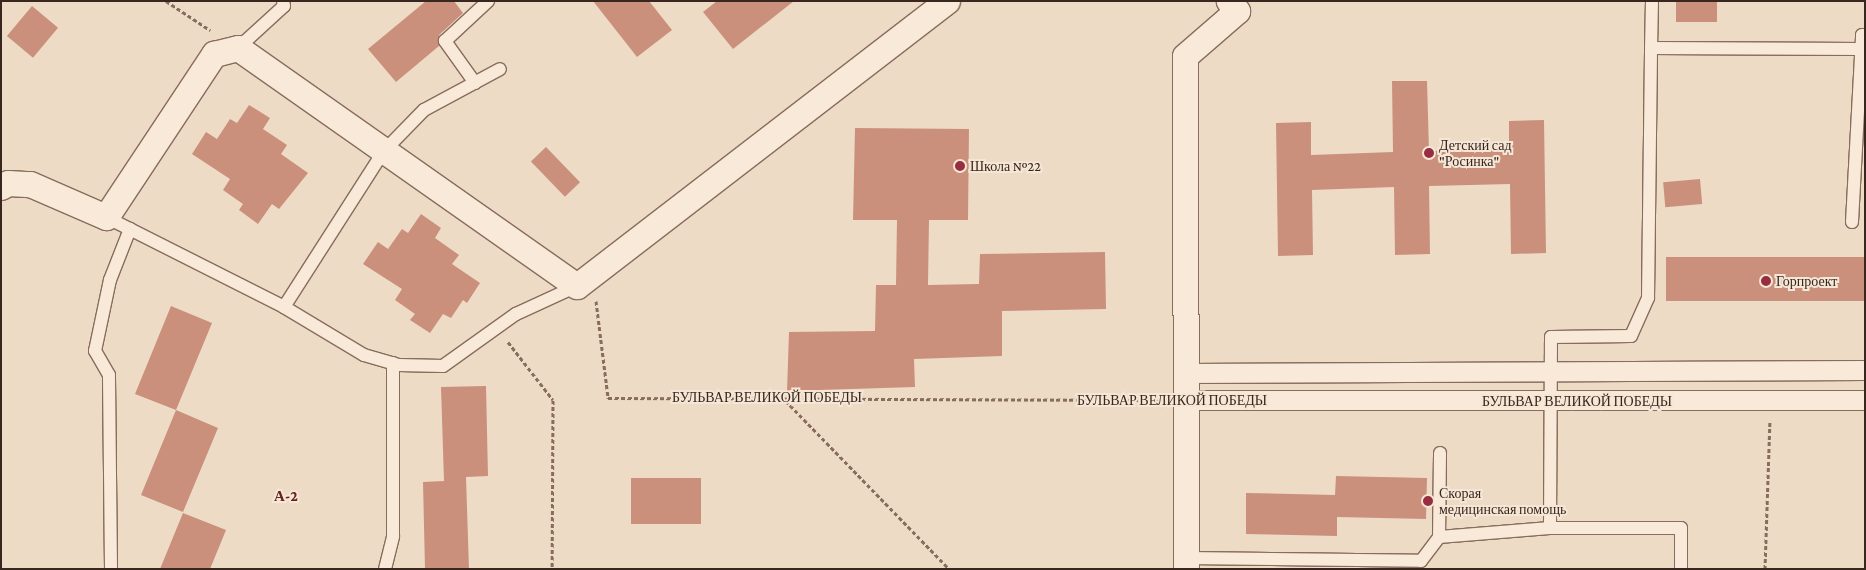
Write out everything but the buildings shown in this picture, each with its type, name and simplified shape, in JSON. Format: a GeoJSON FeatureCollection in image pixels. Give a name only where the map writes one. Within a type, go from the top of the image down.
{"type":"FeatureCollection","features":[{"type":"Feature","properties":{"kind":"street"},"geometry":{"type":"LineString","coordinates":[[1,187],[8,183],[30,184],[106,217],[214,54],[238,48],[383,152],[577,286],[947,1]]}},
{"type":"Feature","properties":{"kind":"street"},"geometry":{"type":"LineString","coordinates":[[1186,564],[1185,56],[1237,11],[1229,1]]}},
{"type":"Feature","properties":{"kind":"street","name":"БУЛЬВАР ВЕЛИКОЙ ПОБЕДЫ"},"geometry":{"type":"LineString","coordinates":[[1185,373],[1865,370]]}},
{"type":"Feature","properties":{"kind":"street","name":"БУЛЬВАР ВЕЛИКОЙ ПОБЕДЫ"},"geometry":{"type":"LineString","coordinates":[[1186,400],[1865,400]]}},
{"type":"Feature","properties":{"kind":"lane"},"geometry":{"type":"LineString","coordinates":[[238,48],[284,6],[283,1]]}},
{"type":"Feature","properties":{"kind":"lane"},"geometry":{"type":"LineString","coordinates":[[475,82],[445,41],[488,1]]}},
{"type":"Feature","properties":{"kind":"lane"},"geometry":{"type":"LineString","coordinates":[[1550,528],[1551,337],[1631,336],[1648,298],[1652,1]]}},
{"type":"Feature","properties":{"kind":"lane"},"geometry":{"type":"LineString","coordinates":[[1852,222],[1861,49],[1862,35],[1865,35]]}},
{"type":"Feature","properties":{"kind":"lane"},"geometry":{"type":"LineString","coordinates":[[1651,48],[1861,49]]}},
{"type":"Feature","properties":{"kind":"lane"},"geometry":{"type":"LineString","coordinates":[[284,307],[383,152],[424,110],[500,69]]}},
{"type":"Feature","properties":{"kind":"lane"},"geometry":{"type":"LineString","coordinates":[[106,217],[284,307],[364,355],[393,363],[443,366],[516,314],[577,286]]}},
{"type":"Feature","properties":{"kind":"lane"},"geometry":{"type":"LineString","coordinates":[[111,569],[110,375],[95,351],[110,280],[130,229]]}},
{"type":"Feature","properties":{"kind":"lane"},"geometry":{"type":"LineString","coordinates":[[385,569],[393,536],[393,363]]}},
{"type":"Feature","properties":{"kind":"lane"},"geometry":{"type":"LineString","coordinates":[[1186,564],[1421,565],[1439,537],[1440,453]]}},
{"type":"Feature","properties":{"kind":"lane"},"geometry":{"type":"LineString","coordinates":[[1439,537],[1550,528],[1681,528],[1681,569]]}},
{"type":"Feature","properties":{"kind":"path"},"geometry":{"type":"LineString","coordinates":[[166,1],[238,48]]}},
{"type":"Feature","properties":{"kind":"path","name":"БУЛЬВАР ВЕЛИКОЙ ПОБЕДЫ"},"geometry":{"type":"LineString","coordinates":[[577,286],[594,288],[608,398],[781,396],[1186,400]]}},
{"type":"Feature","properties":{"kind":"path"},"geometry":{"type":"LineString","coordinates":[[496,328],[553,400],[552,569]]}},
{"type":"Feature","properties":{"kind":"path"},"geometry":{"type":"LineString","coordinates":[[781,396],[949,569]]}},
{"type":"Feature","properties":{"kind":"path"},"geometry":{"type":"LineString","coordinates":[[1765,569],[1771,401]]}},
{"type":"Feature","properties":{"kind":"place","name":"Детский сад \"Росинка\""},"geometry":{"type":"Point","coordinates":[1429,153]}},
{"type":"Feature","properties":{"kind":"place","name":"Школа №22"},"geometry":{"type":"Point","coordinates":[960,166]}},
{"type":"Feature","properties":{"kind":"place","name":"Горпроект"},"geometry":{"type":"Point","coordinates":[1766,281]}},
{"type":"Feature","properties":{"kind":"place","name":"Скорая медицинская помощь"},"geometry":{"type":"Point","coordinates":[1428,501]}},
{"type":"Feature","properties":{"kind":"district","name":"А-2"},"geometry":{"type":"Point","coordinates":[286,497]}}]}
